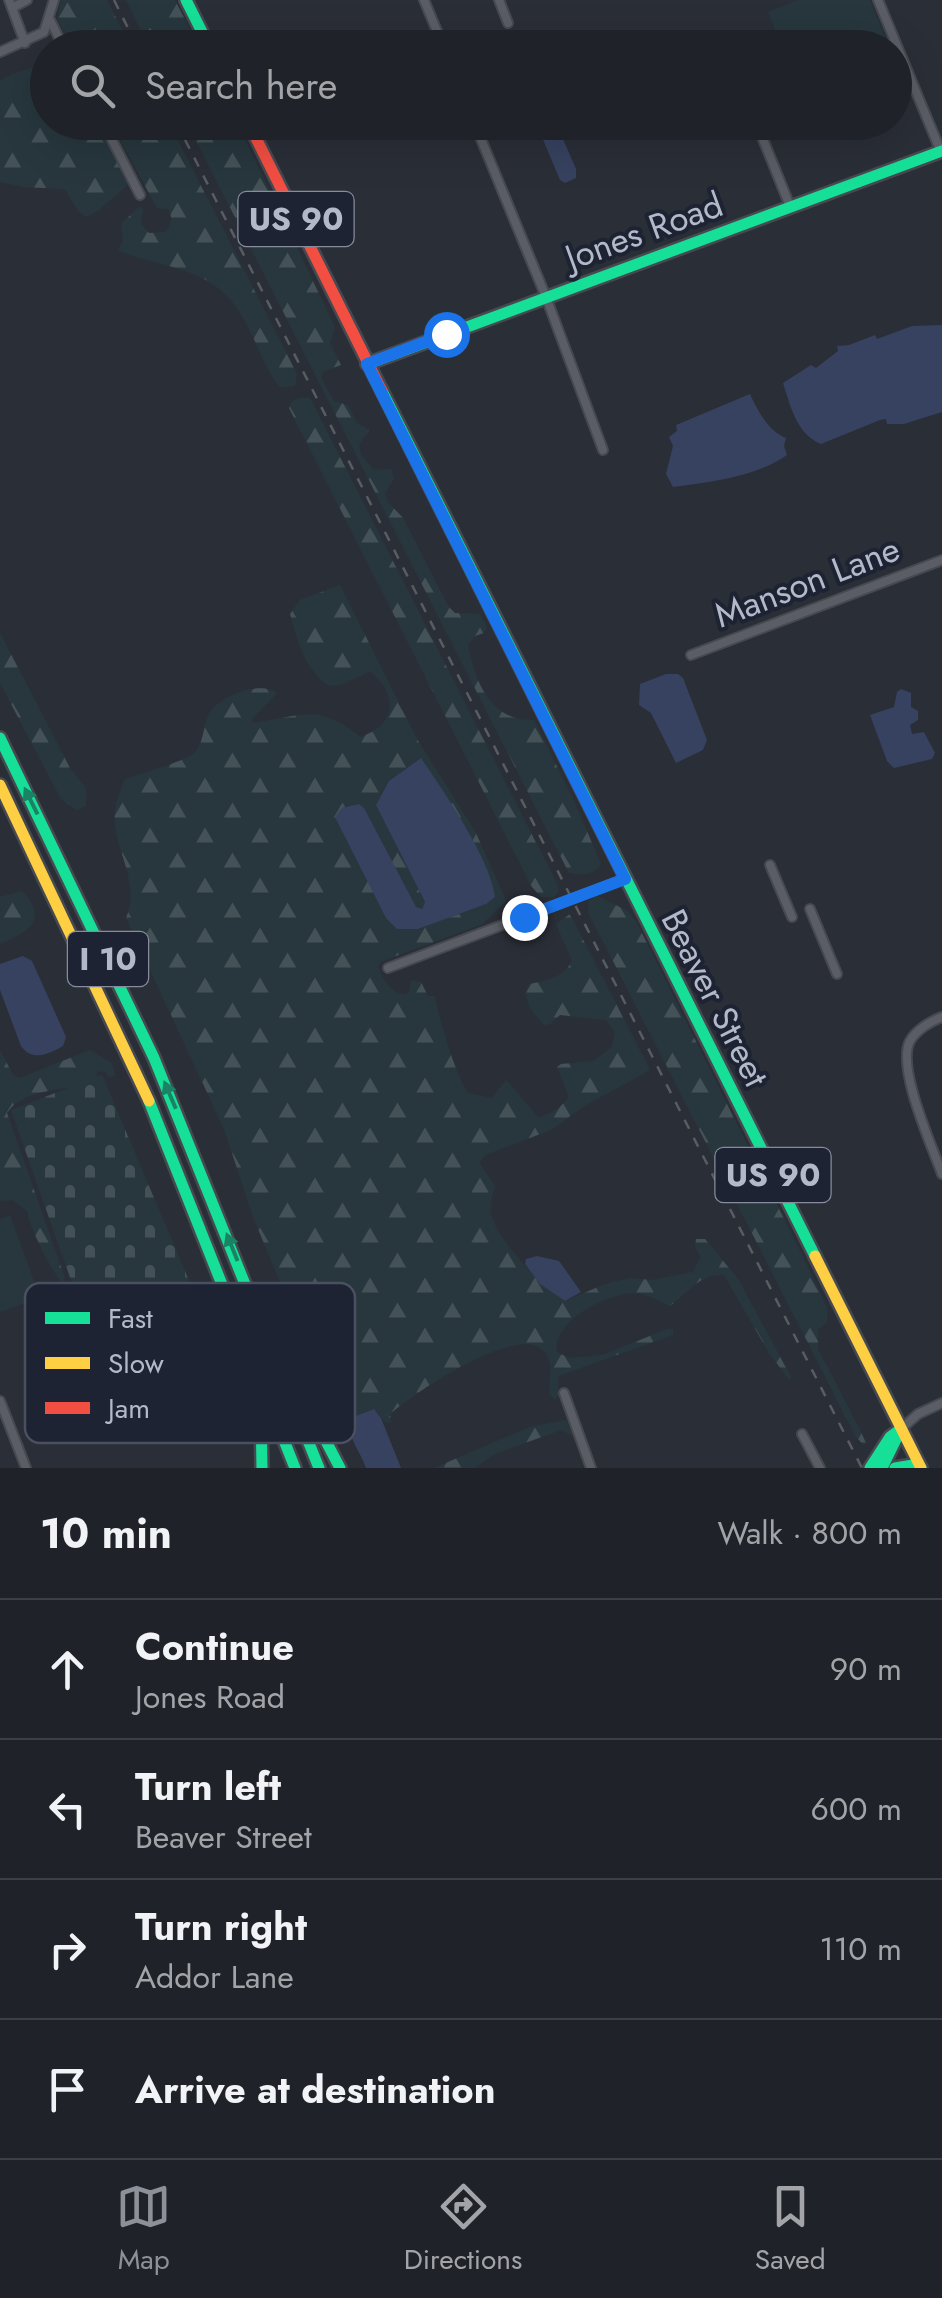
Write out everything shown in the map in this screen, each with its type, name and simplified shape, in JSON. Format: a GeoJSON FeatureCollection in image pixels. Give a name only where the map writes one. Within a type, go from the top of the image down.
{"type":"FeatureCollection","features":[{"type":"Feature","properties":{"kind":"main road"},"geometry":{"type":"LineString","coordinates":[[186,0],[201,30]]}},
{"type":"Feature","properties":{"kind":"main road","name":"Beaver Street"},"geometry":{"type":"LineString","coordinates":[[257,140],[921,1468]]}},
{"type":"Feature","properties":{"kind":"main road","name":"Jones Road"},"geometry":{"type":"LineString","coordinates":[[367,364],[942,152]]}},
{"type":"Feature","properties":{"kind":"main road","name":"I 10"},"geometry":{"type":"LineString","coordinates":[[0,738],[154,1058],[246,1283]]}},
{"type":"Feature","properties":{"kind":"main road","name":"I 10"},"geometry":{"type":"LineString","coordinates":[[0,785],[142,1085],[223,1283]]}},
{"type":"Feature","properties":{"kind":"main road"},"geometry":{"type":"LineString","coordinates":[[870,1468],[890,1437],[901,1429]]}},
{"type":"Feature","properties":{"kind":"main road"},"geometry":{"type":"LineString","coordinates":[[882,1468],[901,1429]]}},
{"type":"Feature","properties":{"kind":"main road","name":"I 10"},"geometry":{"type":"LineString","coordinates":[[285,1443],[295,1468]]}},
{"type":"Feature","properties":{"kind":"main road","name":"I 10"},"geometry":{"type":"LineString","coordinates":[[309,1443],[319,1468]]}},
{"type":"Feature","properties":{"kind":"main road"},"geometry":{"type":"LineString","coordinates":[[327,1443],[340,1468]]}},
{"type":"Feature","properties":{"kind":"main road"},"geometry":{"type":"LineString","coordinates":[[894,1468],[921,1468]]}},
{"type":"Feature","properties":{"kind":"street"},"geometry":{"type":"LineString","coordinates":[[25,43],[10,4],[27,0]]}},
{"type":"Feature","properties":{"kind":"street"},"geometry":{"type":"LineString","coordinates":[[45,30],[54,0]]}},
{"type":"Feature","properties":{"kind":"street"},"geometry":{"type":"LineString","coordinates":[[424,0],[436,30]]}},
{"type":"Feature","properties":{"kind":"street"},"geometry":{"type":"LineString","coordinates":[[499,0],[508,24]]}},
{"type":"Feature","properties":{"kind":"street"},"geometry":{"type":"LineString","coordinates":[[878,0],[891,30]]}},
{"type":"Feature","properties":{"kind":"street"},"geometry":{"type":"LineString","coordinates":[[50,20],[55,30]]}},
{"type":"Feature","properties":{"kind":"street"},"geometry":{"type":"LineString","coordinates":[[0,52],[30,40]]}},
{"type":"Feature","properties":{"kind":"street"},"geometry":{"type":"LineString","coordinates":[[912,81],[942,152]]}},
{"type":"Feature","properties":{"kind":"street"},"geometry":{"type":"LineString","coordinates":[[112,140],[140,195]]}},
{"type":"Feature","properties":{"kind":"street"},"geometry":{"type":"LineString","coordinates":[[481,140],[603,450]]}},
{"type":"Feature","properties":{"kind":"street"},"geometry":{"type":"LineString","coordinates":[[763,140],[790,206]]}},
{"type":"Feature","properties":{"kind":"street","name":"Manson Lane"},"geometry":{"type":"LineString","coordinates":[[691,655],[942,560]]}},
{"type":"Feature","properties":{"kind":"street"},"geometry":{"type":"LineString","coordinates":[[770,866],[792,916]]}},
{"type":"Feature","properties":{"kind":"street"},"geometry":{"type":"LineString","coordinates":[[388,968],[625,879]]}},
{"type":"Feature","properties":{"kind":"street"},"geometry":{"type":"LineString","coordinates":[[810,909],[837,974]]}},
{"type":"Feature","properties":{"kind":"street"},"geometry":{"type":"LineString","coordinates":[[942,1017],[912,1038],[906,1058],[908,1076],[942,1174]]}},
{"type":"Feature","properties":{"kind":"street"},"geometry":{"type":"LineString","coordinates":[[564,1393],[591,1468]]}},
{"type":"Feature","properties":{"kind":"street"},"geometry":{"type":"LineString","coordinates":[[0,1401],[26,1468]]}},
{"type":"Feature","properties":{"kind":"street"},"geometry":{"type":"LineString","coordinates":[[901,1429],[918,1414],[942,1403]]}},
{"type":"Feature","properties":{"kind":"street"},"geometry":{"type":"LineString","coordinates":[[802,1434],[820,1468]]}},
{"type":"Feature","properties":{"kind":"green space"},"geometry":{"type":"Polygon","coordinates":[[[61,0],[107,0],[122,30],[63,30],[57,18],[61,0]]]}},
{"type":"Feature","properties":{"kind":"green space"},"geometry":{"type":"Polygon","coordinates":[[[126,0],[175,0],[190,30],[141,30],[126,0]]]}},
{"type":"Feature","properties":{"kind":"green space"},"geometry":{"type":"Polygon","coordinates":[[[798,0],[870,0],[882,30],[775,30],[768,12],[798,0]]]}},
{"type":"Feature","properties":{"kind":"green space"},"geometry":{"type":"Polygon","coordinates":[[[30,69],[30,140],[106,140],[128,184],[99,210],[86,217],[65,189],[0,182],[0,81],[30,69]]]}},
{"type":"Feature","properties":{"kind":"green space"},"geometry":{"type":"Polygon","coordinates":[[[120,140],[178,140],[297,374],[295,386],[280,387],[239,310],[220,289],[193,274],[118,250],[123,241],[121,224],[140,206],[141,224],[149,233],[166,232],[171,223],[168,209],[157,208],[120,140]]]}},
{"type":"Feature","properties":{"kind":"green space"},"geometry":{"type":"Polygon","coordinates":[[[196,140],[245,140],[335,327],[330,343],[341,365],[323,372],[321,378],[334,401],[348,405],[357,423],[369,430],[359,444],[361,455],[374,470],[391,469],[394,479],[385,493],[388,502],[403,518],[448,606],[455,613],[480,614],[487,627],[468,645],[481,686],[496,707],[519,719],[534,720],[575,803],[601,864],[591,873],[569,873],[196,140]]]}},
{"type":"Feature","properties":{"kind":"green space"},"geometry":{"type":"Polygon","coordinates":[[[310,398],[557,884],[559,892],[553,897],[541,897],[532,887],[289,408],[292,401],[310,398]]]}},
{"type":"Feature","properties":{"kind":"green space"},"geometry":{"type":"Polygon","coordinates":[[[340,585],[417,739],[476,833],[506,901],[482,924],[380,962],[378,967],[398,993],[409,993],[411,980],[421,982],[428,996],[435,996],[448,1046],[468,1093],[492,1098],[506,1080],[539,1118],[558,1109],[569,1097],[557,1067],[594,1061],[612,1047],[615,1033],[606,1020],[560,1015],[544,1025],[530,1008],[525,993],[529,984],[555,977],[569,966],[572,960],[556,924],[570,914],[650,1070],[584,1106],[551,1130],[485,1155],[479,1163],[495,1186],[491,1214],[504,1240],[534,1276],[565,1301],[630,1278],[653,1280],[693,1272],[701,1257],[695,1247],[696,1239],[705,1239],[738,1279],[790,1381],[769,1353],[724,1275],[716,1275],[695,1284],[670,1306],[632,1293],[595,1304],[571,1320],[558,1341],[557,1352],[569,1358],[603,1355],[667,1329],[673,1329],[673,1335],[558,1376],[555,1400],[549,1393],[551,1366],[547,1354],[534,1345],[519,1344],[480,1357],[438,1380],[390,1414],[391,1422],[386,1423],[374,1409],[355,1417],[355,1283],[281,1283],[253,1217],[224,1129],[126,918],[130,891],[115,823],[124,780],[191,755],[199,747],[214,707],[241,692],[261,688],[277,693],[253,717],[252,723],[320,716],[360,737],[381,725],[390,708],[379,680],[370,671],[329,686],[308,663],[290,614],[300,600],[340,585]],[[420,758],[389,781],[376,805],[425,903],[420,910],[363,808],[359,804],[342,808],[418,929],[486,904],[495,897],[469,832],[420,758]]]}},
{"type":"Feature","properties":{"kind":"green space"},"geometry":{"type":"Polygon","coordinates":[[[0,633],[70,768],[86,789],[86,806],[77,810],[61,799],[0,683],[0,633]]]}},
{"type":"Feature","properties":{"kind":"green space"},"geometry":{"type":"Polygon","coordinates":[[[22,891],[34,910],[32,924],[0,944],[0,897],[22,891]]]}},
{"type":"Feature","properties":{"kind":"green space"},"geometry":{"type":"Polygon","coordinates":[[[597,896],[628,911],[637,923],[808,1267],[827,1308],[827,1322],[818,1330],[818,1349],[860,1430],[866,1443],[863,1445],[588,912],[589,901],[597,896]]]}},
{"type":"Feature","properties":{"kind":"green space"},"geometry":{"type":"Polygon","coordinates":[[[0,1050],[13,1075],[20,1078],[90,1050],[112,1063],[115,1076],[97,1072],[96,1081],[36,1094],[15,1104],[7,1113],[65,1278],[62,1283],[47,1260],[28,1212],[13,1200],[0,1201],[0,1050]]]}},
{"type":"Feature","properties":{"kind":"green space"},"geometry":{"type":"Polygon","coordinates":[[[102,1075],[190,1283],[72,1283],[11,1110],[102,1075]]]}},
{"type":"Feature","properties":{"kind":"green space"},"geometry":{"type":"Polygon","coordinates":[[[10,1215],[35,1283],[25,1283],[25,1303],[0,1312],[0,1219],[10,1215]]]}},
{"type":"Feature","properties":{"kind":"green space"},"geometry":{"type":"Polygon","coordinates":[[[566,1420],[573,1436],[561,1430],[495,1454],[474,1468],[434,1468],[530,1427],[566,1420]]]}},
{"type":"Feature","properties":{"kind":"water"},"geometry":{"type":"Polygon","coordinates":[[[543,140],[563,140],[576,169],[576,178],[565,183],[560,180],[543,140]]]}},
{"type":"Feature","properties":{"kind":"water"},"geometry":{"type":"Polygon","coordinates":[[[942,325],[942,412],[904,424],[880,420],[821,444],[800,426],[783,383],[811,365],[816,368],[838,351],[837,346],[875,335],[877,339],[912,326],[942,325]]]}},
{"type":"Feature","properties":{"kind":"water"},"geometry":{"type":"Polygon","coordinates":[[[750,394],[769,426],[786,438],[787,455],[747,473],[673,487],[666,474],[673,446],[669,437],[677,431],[676,425],[750,394]]]}},
{"type":"Feature","properties":{"kind":"water"},"geometry":{"type":"Polygon","coordinates":[[[666,674],[683,678],[707,740],[703,750],[676,763],[651,713],[639,705],[640,684],[666,674]]]}},
{"type":"Feature","properties":{"kind":"water"},"geometry":{"type":"Polygon","coordinates":[[[901,689],[911,693],[911,707],[918,711],[918,720],[910,725],[912,734],[924,732],[935,753],[932,759],[894,768],[887,761],[870,715],[894,707],[901,689]]]}},
{"type":"Feature","properties":{"kind":"water"},"geometry":{"type":"Polygon","coordinates":[[[421,758],[475,845],[495,897],[486,904],[418,929],[397,929],[386,918],[335,817],[342,808],[359,804],[364,808],[416,907],[422,909],[425,902],[376,805],[389,781],[421,758]]]}},
{"type":"Feature","properties":{"kind":"water"},"geometry":{"type":"Polygon","coordinates":[[[23,956],[32,961],[66,1037],[63,1046],[41,1055],[30,1054],[21,1046],[0,990],[0,964],[23,956]]]}},
{"type":"Feature","properties":{"kind":"water"},"geometry":{"type":"Polygon","coordinates":[[[537,1256],[559,1261],[581,1292],[565,1301],[540,1284],[525,1264],[526,1259],[537,1256]]]}},
{"type":"Feature","properties":{"kind":"water"},"geometry":{"type":"Polygon","coordinates":[[[374,1409],[401,1468],[366,1468],[354,1443],[355,1416],[374,1409]]]}},
{"type":"Feature","properties":{"kind":"railway"},"geometry":{"type":"LineString","coordinates":[[114,0],[129,30]]}},
{"type":"Feature","properties":{"kind":"railway"},"geometry":{"type":"LineString","coordinates":[[185,140],[862,1468]]}},
{"type":"Feature","properties":{"kind":"traffic: fast"},"geometry":{"type":"LineString","coordinates":[[186,0],[201,30]]}},
{"type":"Feature","properties":{"kind":"traffic: fast"},"geometry":{"type":"LineString","coordinates":[[367,364],[942,151]]}},
{"type":"Feature","properties":{"kind":"traffic: fast"},"geometry":{"type":"LineString","coordinates":[[382,391],[815,1256]]}},
{"type":"Feature","properties":{"kind":"traffic: fast"},"geometry":{"type":"LineString","coordinates":[[0,738],[154,1058],[245,1283]]}},
{"type":"Feature","properties":{"kind":"traffic: fast"},"geometry":{"type":"LineString","coordinates":[[149,1101],[221,1283]]}},
{"type":"Feature","properties":{"kind":"traffic: fast"},"geometry":{"type":"LineString","coordinates":[[870,1468],[890,1437],[901,1429]]}},
{"type":"Feature","properties":{"kind":"traffic: fast"},"geometry":{"type":"LineString","coordinates":[[882,1468],[901,1429]]}},
{"type":"Feature","properties":{"kind":"traffic: fast"},"geometry":{"type":"LineString","coordinates":[[262,1443],[262,1468]]}},
{"type":"Feature","properties":{"kind":"traffic: fast"},"geometry":{"type":"LineString","coordinates":[[285,1443],[295,1468]]}},
{"type":"Feature","properties":{"kind":"traffic: fast"},"geometry":{"type":"LineString","coordinates":[[309,1443],[319,1468]]}},
{"type":"Feature","properties":{"kind":"traffic: fast"},"geometry":{"type":"LineString","coordinates":[[327,1443],[340,1468]]}},
{"type":"Feature","properties":{"kind":"traffic: fast"},"geometry":{"type":"LineString","coordinates":[[895,1468],[921,1468]]}},
{"type":"Feature","properties":{"kind":"traffic: slow"},"geometry":{"type":"LineString","coordinates":[[0,785],[149,1101]]}},
{"type":"Feature","properties":{"kind":"traffic: slow"},"geometry":{"type":"LineString","coordinates":[[815,1256],[921,1468]]}},
{"type":"Feature","properties":{"kind":"traffic: jam"},"geometry":{"type":"LineString","coordinates":[[257,140],[382,391]]}},
{"type":"Feature","properties":{"kind":"route"},"geometry":{"type":"LineString","coordinates":[[446,334],[367,364],[625,879],[524,917]]}}]}
